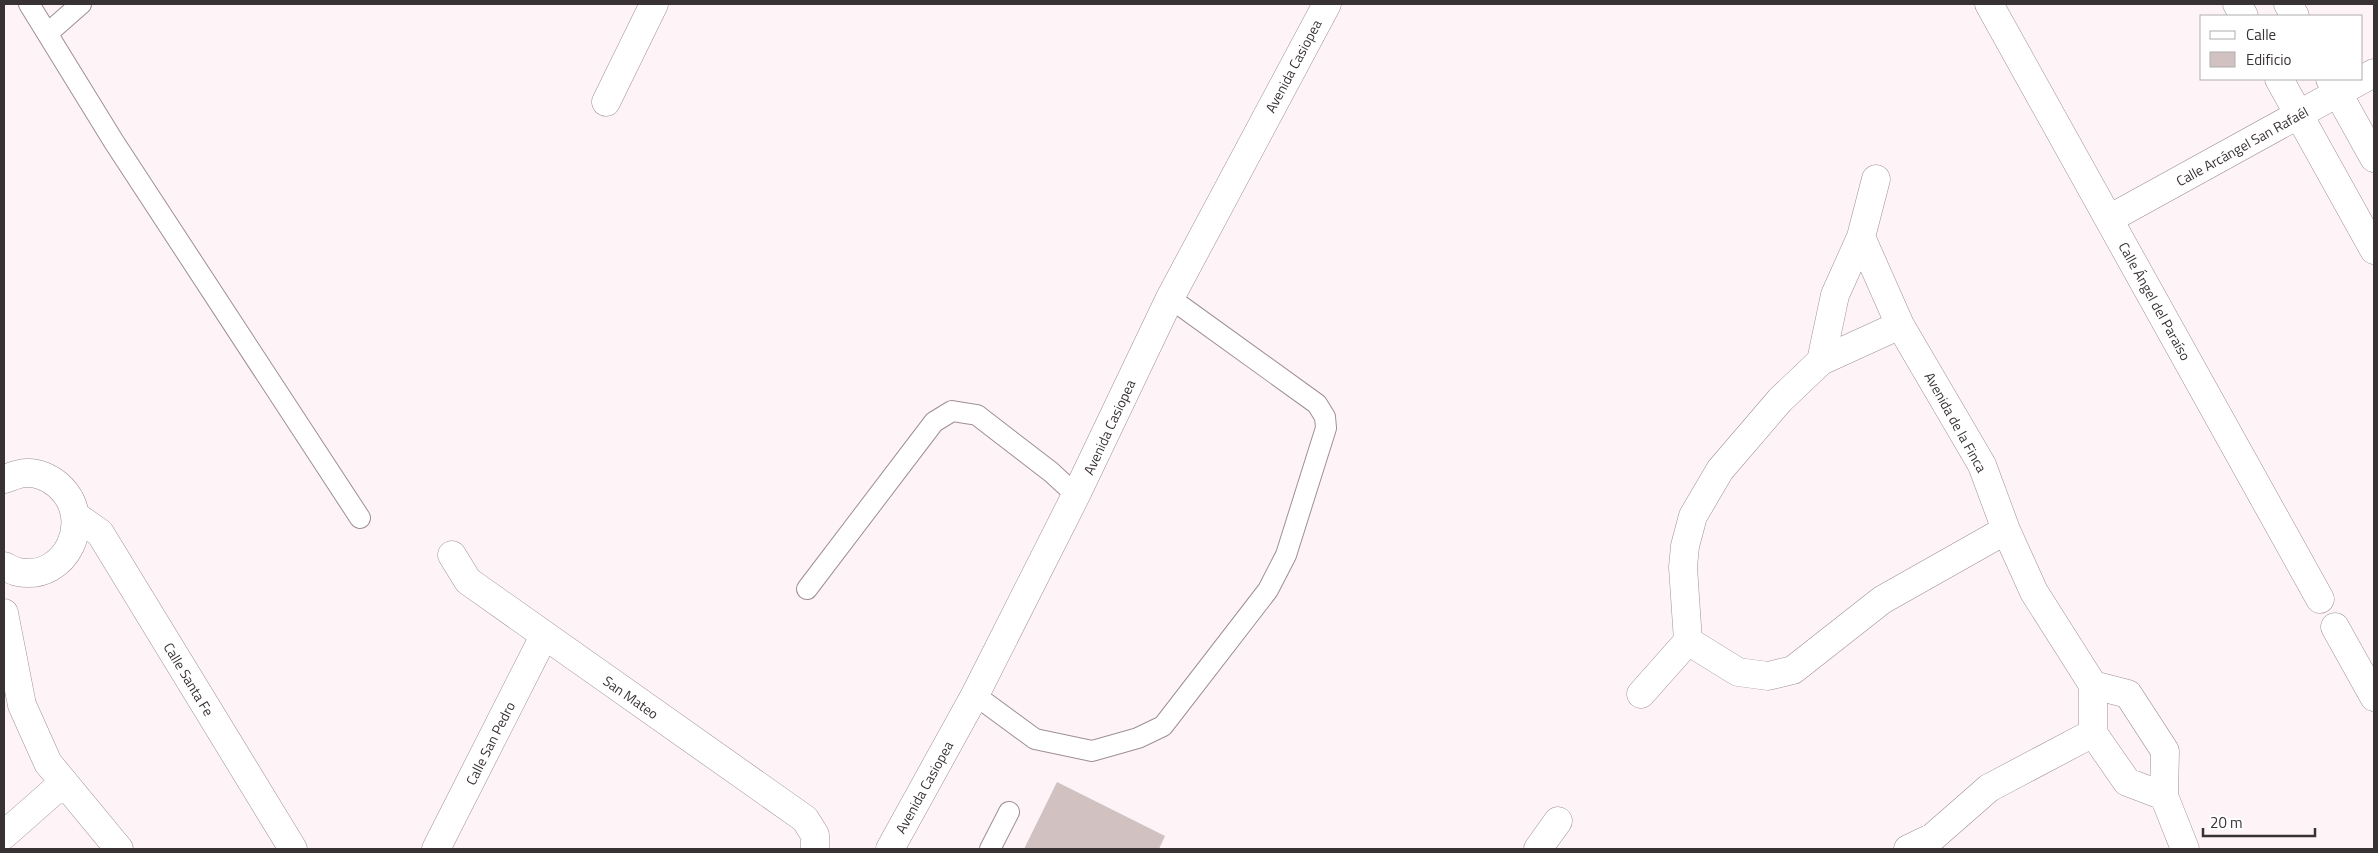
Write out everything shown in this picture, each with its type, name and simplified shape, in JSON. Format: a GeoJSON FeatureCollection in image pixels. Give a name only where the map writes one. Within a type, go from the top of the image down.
{"type":"FeatureCollection","features":[{"type":"Feature","properties":{"kind":"street"},"geometry":{"type":"LineString","coordinates":[[606,102],[654,4]]}},
{"type":"Feature","properties":{"kind":"street","name":"Avenida Casiopea"},"geometry":{"type":"LineString","coordinates":[[890,849],[975,695],[1076,495],[1170,298],[1327,4]]}},
{"type":"Feature","properties":{"kind":"street","name":"Calle Ángel del Paraíso"},"geometry":{"type":"LineString","coordinates":[[1990,4],[2320,599]]}},
{"type":"Feature","properties":{"kind":"street"},"geometry":{"type":"LineString","coordinates":[[2237,4],[2243,15]]}},
{"type":"Feature","properties":{"kind":"street"},"geometry":{"type":"LineString","coordinates":[[2288,4],[2294,15]]}},
{"type":"Feature","properties":{"kind":"street"},"geometry":{"type":"LineString","coordinates":[[2280,80],[2374,250]]}},
{"type":"Feature","properties":{"kind":"street","name":"Calle Arcángel San Rafaél"},"geometry":{"type":"LineString","coordinates":[[2109,219],[2299,115],[2334,86],[2352,80]]}},
{"type":"Feature","properties":{"kind":"street"},"geometry":{"type":"LineString","coordinates":[[2334,86],[2374,158]]}},
{"type":"Feature","properties":{"kind":"street"},"geometry":{"type":"LineString","coordinates":[[1821,361],[1835,295],[1861,238],[1876,180]]}},
{"type":"Feature","properties":{"kind":"street","name":"Avenida de la Finca"},"geometry":{"type":"LineString","coordinates":[[1861,238],[1900,325],[1982,465],[2006,530],[2034,592],[2093,685]]}},
{"type":"Feature","properties":{"kind":"street"},"geometry":{"type":"LineString","coordinates":[[1642,694],[1688,641],[1683,567],[1685,546],[1693,516],[1720,470],[1780,400],[1821,361],[1900,325]]}},
{"type":"Feature","properties":{"kind":"street"},"geometry":{"type":"LineString","coordinates":[[4,479],[27,473],[50,478],[68,494],[76,516],[74,539],[62,558],[42,570],[18,572],[4,566]]}},
{"type":"Feature","properties":{"kind":"street","name":"Calle Santa Fe"},"geometry":{"type":"LineString","coordinates":[[76,516],[100,533],[292,849]]}},
{"type":"Feature","properties":{"kind":"street"},"geometry":{"type":"LineString","coordinates":[[1688,641],[1738,672],[1768,676],[1793,670],[1882,600],[2006,530]]}},
{"type":"Feature","properties":{"kind":"street","name":"San Mateo"},"geometry":{"type":"LineString","coordinates":[[452,555],[468,580],[544,636],[805,819],[815,842]]}},
{"type":"Feature","properties":{"kind":"street"},"geometry":{"type":"LineString","coordinates":[[4,613],[22,705],[48,763],[119,849]]}},
{"type":"Feature","properties":{"kind":"street"},"geometry":{"type":"LineString","coordinates":[[2335,627],[2374,697]]}},
{"type":"Feature","properties":{"kind":"street","name":"Calle San Pedro"},"geometry":{"type":"LineString","coordinates":[[436,849],[544,636]]}},
{"type":"Feature","properties":{"kind":"street"},"geometry":{"type":"LineString","coordinates":[[2164,796],[2127,782],[2093,733],[2093,685],[2128,694],[2165,751],[2164,796],[2185,849]]}},
{"type":"Feature","properties":{"kind":"street"},"geometry":{"type":"LineString","coordinates":[[1908,849],[1933,838],[1989,788],[2093,733]]}},
{"type":"Feature","properties":{"kind":"street"},"geometry":{"type":"LineString","coordinates":[[4,835],[64,782]]}},
{"type":"Feature","properties":{"kind":"street"},"geometry":{"type":"LineString","coordinates":[[1538,849],[1558,821]]}},
{"type":"Feature","properties":{"kind":"lane"},"geometry":{"type":"LineString","coordinates":[[29,4],[114,142],[360,518]]}},
{"type":"Feature","properties":{"kind":"lane"},"geometry":{"type":"LineString","coordinates":[[48,33],[81,4]]}},
{"type":"Feature","properties":{"kind":"lane"},"geometry":{"type":"LineString","coordinates":[[975,695],[1036,739],[1092,751],[1138,738],[1163,726],[1268,590],[1281,564],[1326,428],[1325,417],[1317,404],[1170,298]]}},
{"type":"Feature","properties":{"kind":"lane"},"geometry":{"type":"LineString","coordinates":[[807,589],[934,422],[952,411],[977,415],[1051,472],[1076,495]]}},
{"type":"Feature","properties":{"kind":"lane"},"geometry":{"type":"LineString","coordinates":[[990,849],[1009,812]]}},
{"type":"Feature","properties":{"kind":"building"},"geometry":{"type":"Polygon","coordinates":[[[1057,782],[1165,836],[1159,849],[1024,849],[1057,782]]]}}]}
